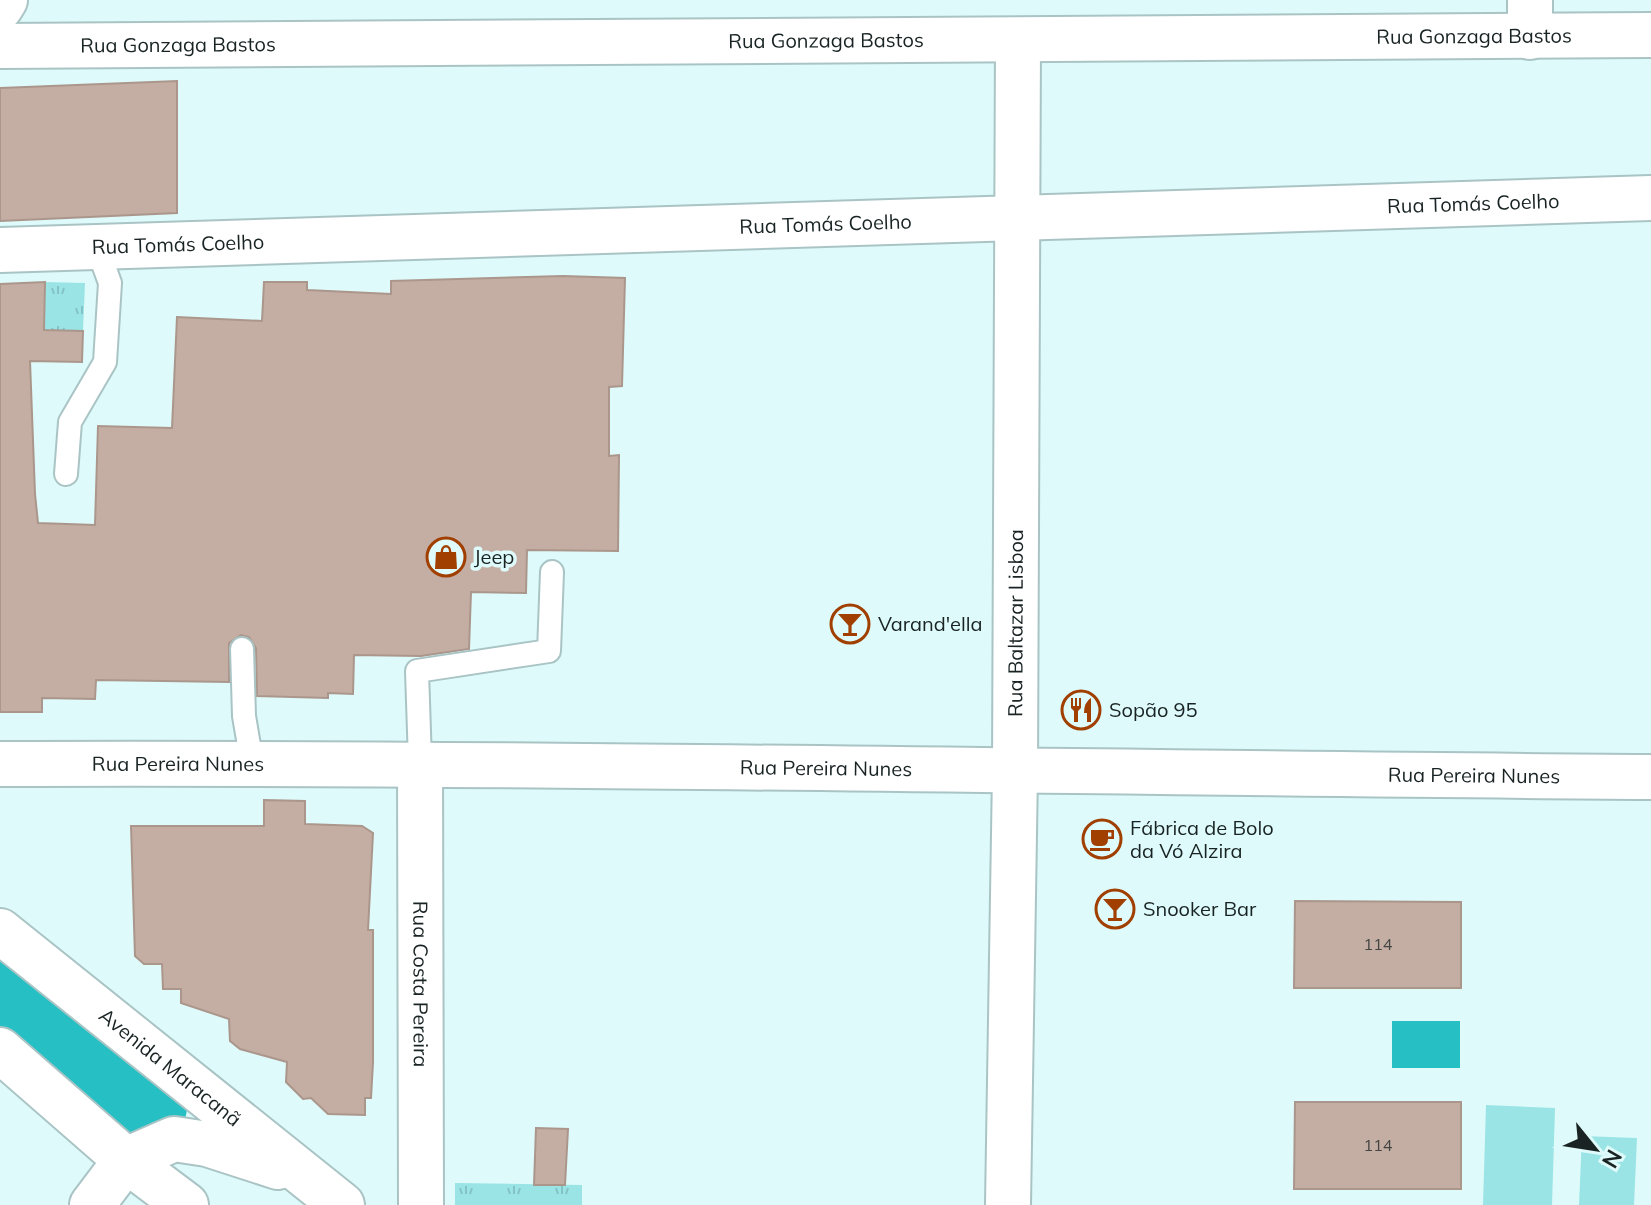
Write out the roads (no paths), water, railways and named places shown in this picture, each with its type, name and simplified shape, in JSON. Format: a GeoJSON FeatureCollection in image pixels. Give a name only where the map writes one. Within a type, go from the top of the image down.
{"type":"FeatureCollection","features":[{"type":"Feature","properties":{"kind":"street"},"geometry":{"type":"LineString","coordinates":[[0,8],[5,0]]}},
{"type":"Feature","properties":{"kind":"street","name":"Rua Gonzaga Bastos"},"geometry":{"type":"LineString","coordinates":[[0,46],[1018,41],[1530,18],[1651,35]]}},
{"type":"Feature","properties":{"kind":"street","name":"Rua Baltazar Lisboa"},"geometry":{"type":"LineString","coordinates":[[1008,1205],[1015,772],[1018,41]]}},
{"type":"Feature","properties":{"kind":"street","name":"Rua Tomás Coelho"},"geometry":{"type":"LineString","coordinates":[[0,250],[98,250],[1651,198]]}},
{"type":"Feature","properties":{"kind":"street","name":"Rua Pereira Nunes"},"geometry":{"type":"LineString","coordinates":[[0,764],[420,762],[1015,772],[1651,777]]}},
{"type":"Feature","properties":{"kind":"street","name":"Rua Costa Pereira"},"geometry":{"type":"LineString","coordinates":[[420,762],[421,1205]]}},
{"type":"Feature","properties":{"kind":"street","name":"Avenida Maracanã"},"geometry":{"type":"LineString","coordinates":[[0,931],[342,1205]]}},
{"type":"Feature","properties":{"kind":"street"},"geometry":{"type":"LineString","coordinates":[[0,1050],[126,1160],[186,1205]]}},
{"type":"Feature","properties":{"kind":"street"},"geometry":{"type":"LineString","coordinates":[[92,1205],[126,1160],[174,1139],[207,1144],[303,1175]]}},
{"type":"Feature","properties":{"kind":"lane"},"geometry":{"type":"LineString","coordinates":[[66,474],[70,422],[105,362],[110,283],[98,250]]}},
{"type":"Feature","properties":{"kind":"lane"},"geometry":{"type":"LineString","coordinates":[[420,762],[417,671],[549,651],[552,647],[552,572]]}},
{"type":"Feature","properties":{"kind":"lane"},"geometry":{"type":"LineString","coordinates":[[242,649],[244,716],[252,763]]}},
{"type":"Feature","properties":{"kind":"waterway"},"geometry":{"type":"LineString","coordinates":[[0,987],[152,1107]]}},
{"type":"Feature","properties":{"kind":"place","name":"Jeep"},"geometry":{"type":"Point","coordinates":[446,557]}},
{"type":"Feature","properties":{"kind":"place","name":"Varand'ella"},"geometry":{"type":"Point","coordinates":[850,624]}},
{"type":"Feature","properties":{"kind":"place","name":"Sopão 95"},"geometry":{"type":"Point","coordinates":[1081,710]}},
{"type":"Feature","properties":{"kind":"place","name":"Fábrica de Bolo da Vó Alzira"},"geometry":{"type":"Point","coordinates":[1102,839]}},
{"type":"Feature","properties":{"kind":"place","name":"Snooker Bar"},"geometry":{"type":"Point","coordinates":[1115,909]}}]}
